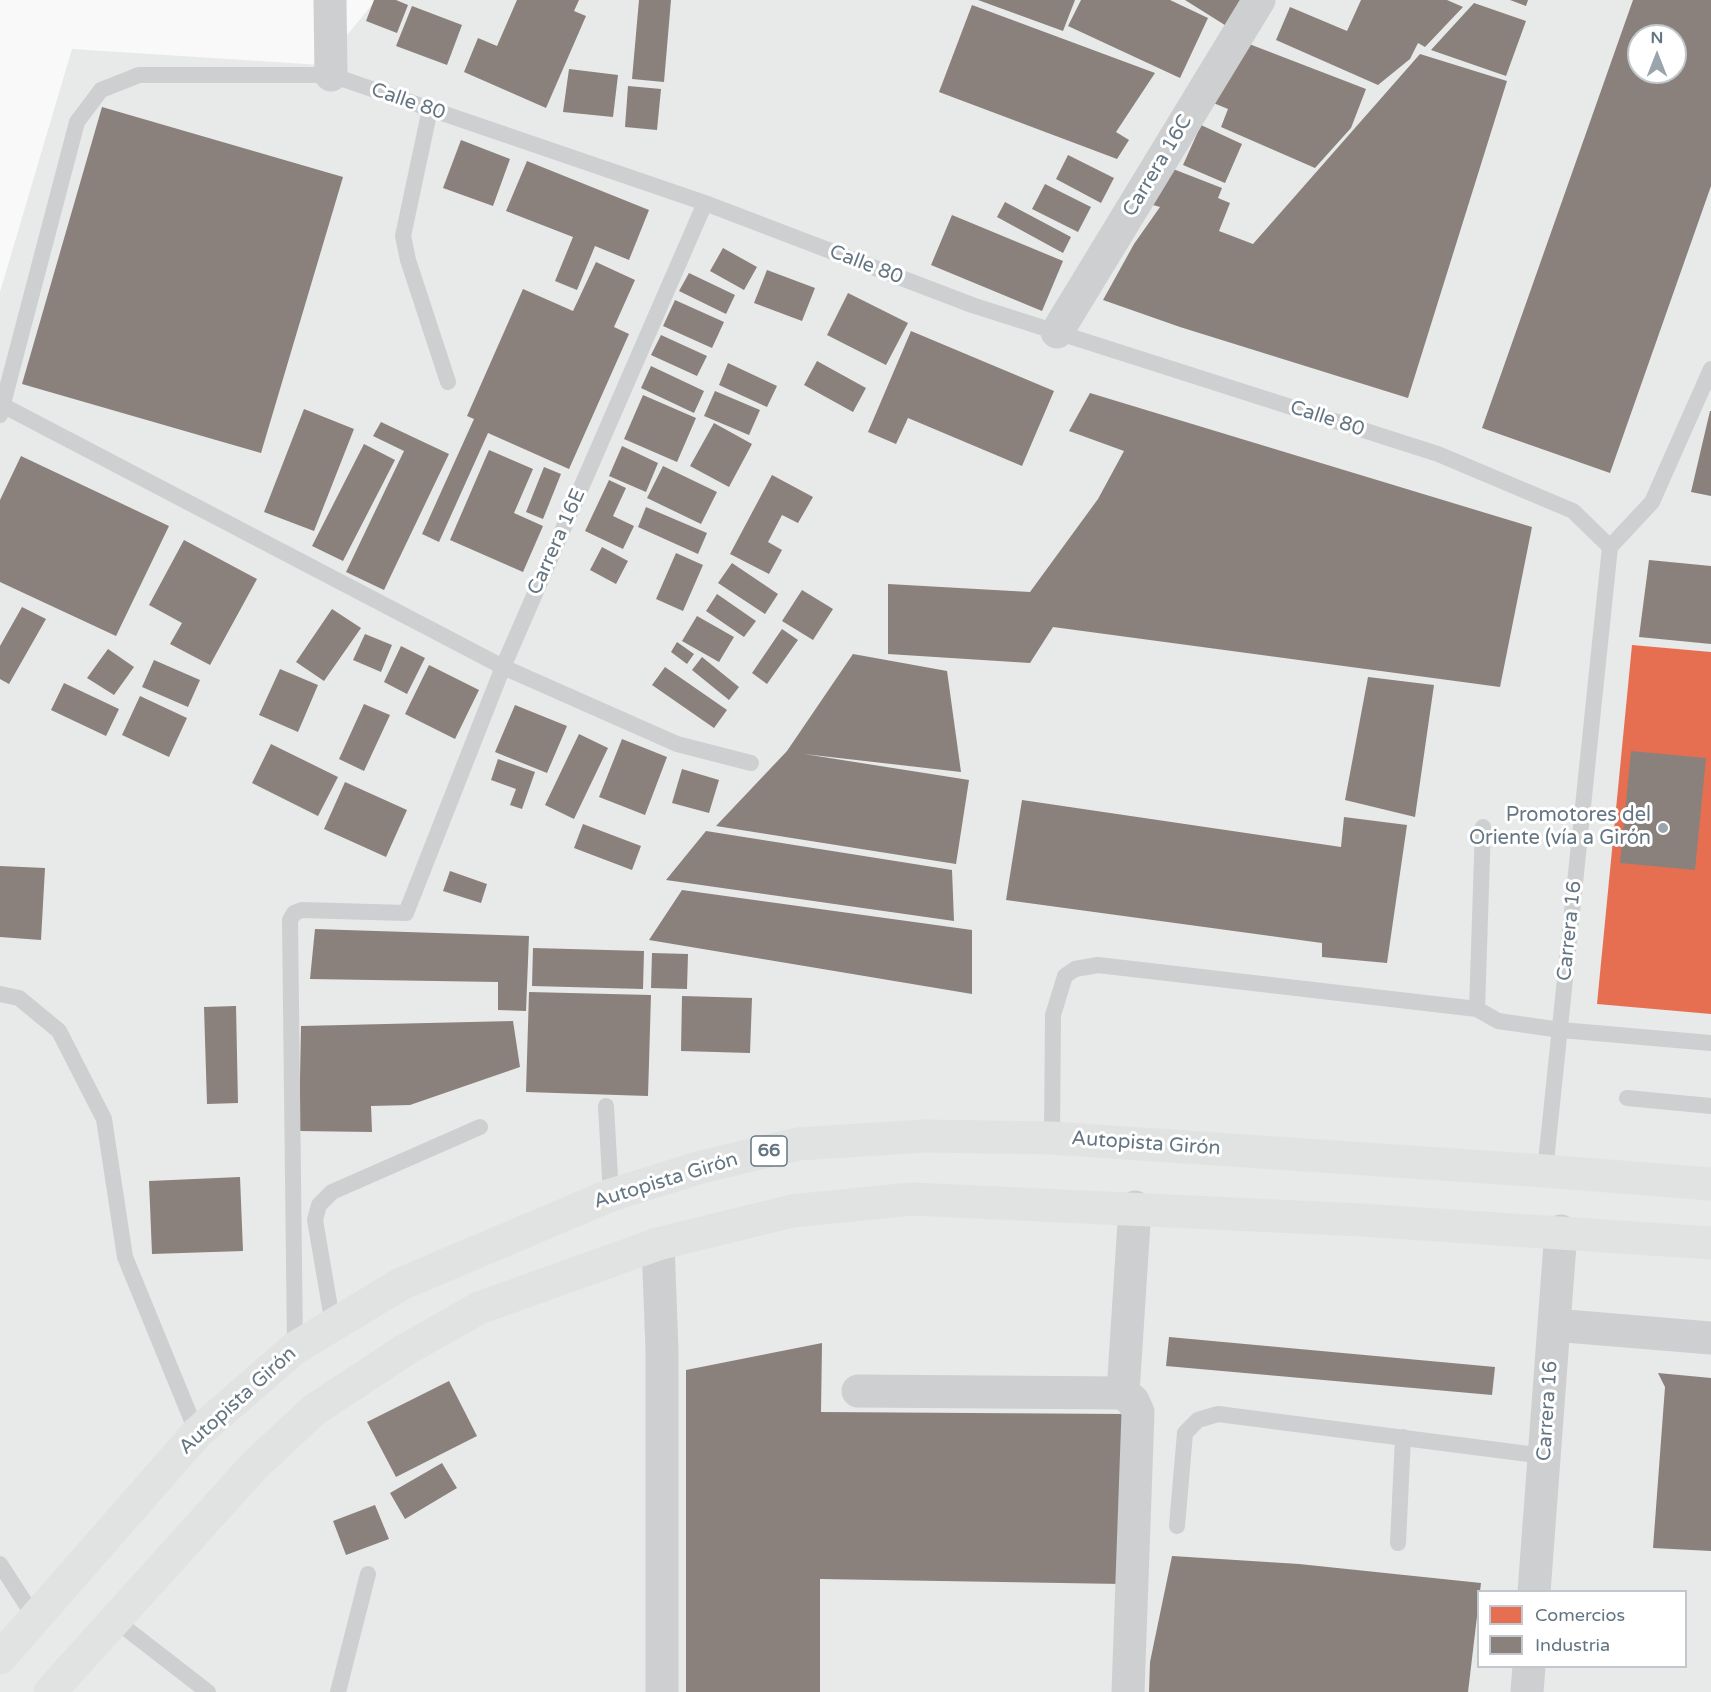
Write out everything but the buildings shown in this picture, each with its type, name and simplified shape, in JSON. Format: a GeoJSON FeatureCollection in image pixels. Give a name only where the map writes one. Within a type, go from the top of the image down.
{"type":"FeatureCollection","features":[{"type":"Feature","properties":{"kind":"highway","name":"Autopista Girón"},"geometry":{"type":"LineString","coordinates":[[0,1658],[197,1433],[295,1348],[401,1284],[611,1195],[700,1167],[798,1144],[924,1136],[1052,1138],[1545,1171],[1711,1185]]}},
{"type":"Feature","properties":{"kind":"highway"},"geometry":{"type":"LineString","coordinates":[[50,1692],[254,1467],[314,1410],[405,1350],[479,1308],[548,1281],[658,1244],[792,1211],[912,1199],[1135,1207],[1561,1231],[1711,1243]]}},
{"type":"Feature","properties":{"kind":"street"},"geometry":{"type":"LineString","coordinates":[[330,0],[331,75]]}},
{"type":"Feature","properties":{"kind":"street","name":"Carrera 16C"},"geometry":{"type":"LineString","coordinates":[[1057,332],[1259,0]]}},
{"type":"Feature","properties":{"kind":"street"},"geometry":{"type":"LineString","coordinates":[[1123,1394],[1135,1207]]}},
{"type":"Feature","properties":{"kind":"street","name":"Carrera 16"},"geometry":{"type":"LineString","coordinates":[[1534,1590],[1561,1231]]}},
{"type":"Feature","properties":{"kind":"street"},"geometry":{"type":"LineString","coordinates":[[658,1244],[662,1350],[662,1692]]}},
{"type":"Feature","properties":{"kind":"street"},"geometry":{"type":"LineString","coordinates":[[1554,1325],[1711,1338]]}},
{"type":"Feature","properties":{"kind":"street"},"geometry":{"type":"LineString","coordinates":[[858,1391],[1123,1394],[1133,1401],[1138,1412],[1128,1692]]}},
{"type":"Feature","properties":{"kind":"street"},"geometry":{"type":"LineString","coordinates":[[1527,1692],[1529,1668]]}},
{"type":"Feature","properties":{"kind":"lane","name":"Calle 80"},"geometry":{"type":"LineString","coordinates":[[2,411],[77,122],[100,90],[139,75],[331,75],[705,203],[972,305],[1438,454],[1573,511],[1610,548]]}},
{"type":"Feature","properties":{"kind":"lane"},"geometry":{"type":"LineString","coordinates":[[430,109],[403,236],[408,260],[448,382]]}},
{"type":"Feature","properties":{"kind":"lane","name":"Carrera 16E"},"geometry":{"type":"LineString","coordinates":[[295,1348],[290,920],[294,913],[302,910],[406,913],[503,667],[705,203]]}},
{"type":"Feature","properties":{"kind":"lane"},"geometry":{"type":"LineString","coordinates":[[1610,548],[1652,502],[1711,369]]}},
{"type":"Feature","properties":{"kind":"lane"},"geometry":{"type":"LineString","coordinates":[[2,411],[503,667],[677,744],[751,763]]}},
{"type":"Feature","properties":{"kind":"lane","name":"Carrera 16"},"geometry":{"type":"LineString","coordinates":[[1545,1171],[1610,548]]}},
{"type":"Feature","properties":{"kind":"lane"},"geometry":{"type":"LineString","coordinates":[[1477,1010],[1483,827]]}},
{"type":"Feature","properties":{"kind":"lane"},"geometry":{"type":"LineString","coordinates":[[1052,1138],[1053,1015],[1065,976],[1075,969],[1098,965],[1477,1010],[1498,1021],[1561,1030],[1711,1043]]}},
{"type":"Feature","properties":{"kind":"lane"},"geometry":{"type":"LineString","coordinates":[[0,994],[20,998],[59,1031],[104,1119],[126,1257],[197,1433]]}},
{"type":"Feature","properties":{"kind":"lane"},"geometry":{"type":"LineString","coordinates":[[1627,1098],[1711,1106]]}},
{"type":"Feature","properties":{"kind":"lane"},"geometry":{"type":"LineString","coordinates":[[606,1106],[611,1195]]}},
{"type":"Feature","properties":{"kind":"lane"},"geometry":{"type":"LineString","coordinates":[[333,1325],[315,1221],[319,1205],[332,1192],[480,1127]]}},
{"type":"Feature","properties":{"kind":"lane"},"geometry":{"type":"LineString","coordinates":[[1177,1526],[1185,1433],[1198,1420],[1218,1414],[1544,1456]]}},
{"type":"Feature","properties":{"kind":"lane"},"geometry":{"type":"LineString","coordinates":[[1398,1543],[1403,1437]]}},
{"type":"Feature","properties":{"kind":"lane"},"geometry":{"type":"LineString","coordinates":[[0,1564],[35,1618]]}},
{"type":"Feature","properties":{"kind":"lane"},"geometry":{"type":"LineString","coordinates":[[338,1692],[368,1574]]}},
{"type":"Feature","properties":{"kind":"lane"},"geometry":{"type":"LineString","coordinates":[[115,1620],[208,1692]]}},
{"type":"Feature","properties":{"kind":"shaded area"},"geometry":{"type":"Polygon","coordinates":[[[376,0],[1711,0],[1711,1692],[0,1692],[0,292],[72,49],[322,65],[376,0]]]}},
{"type":"Feature","properties":{"kind":"place","name":"Promotores del Oriente (vía a Girón"},"geometry":{"type":"Point","coordinates":[1663,828]}}]}
